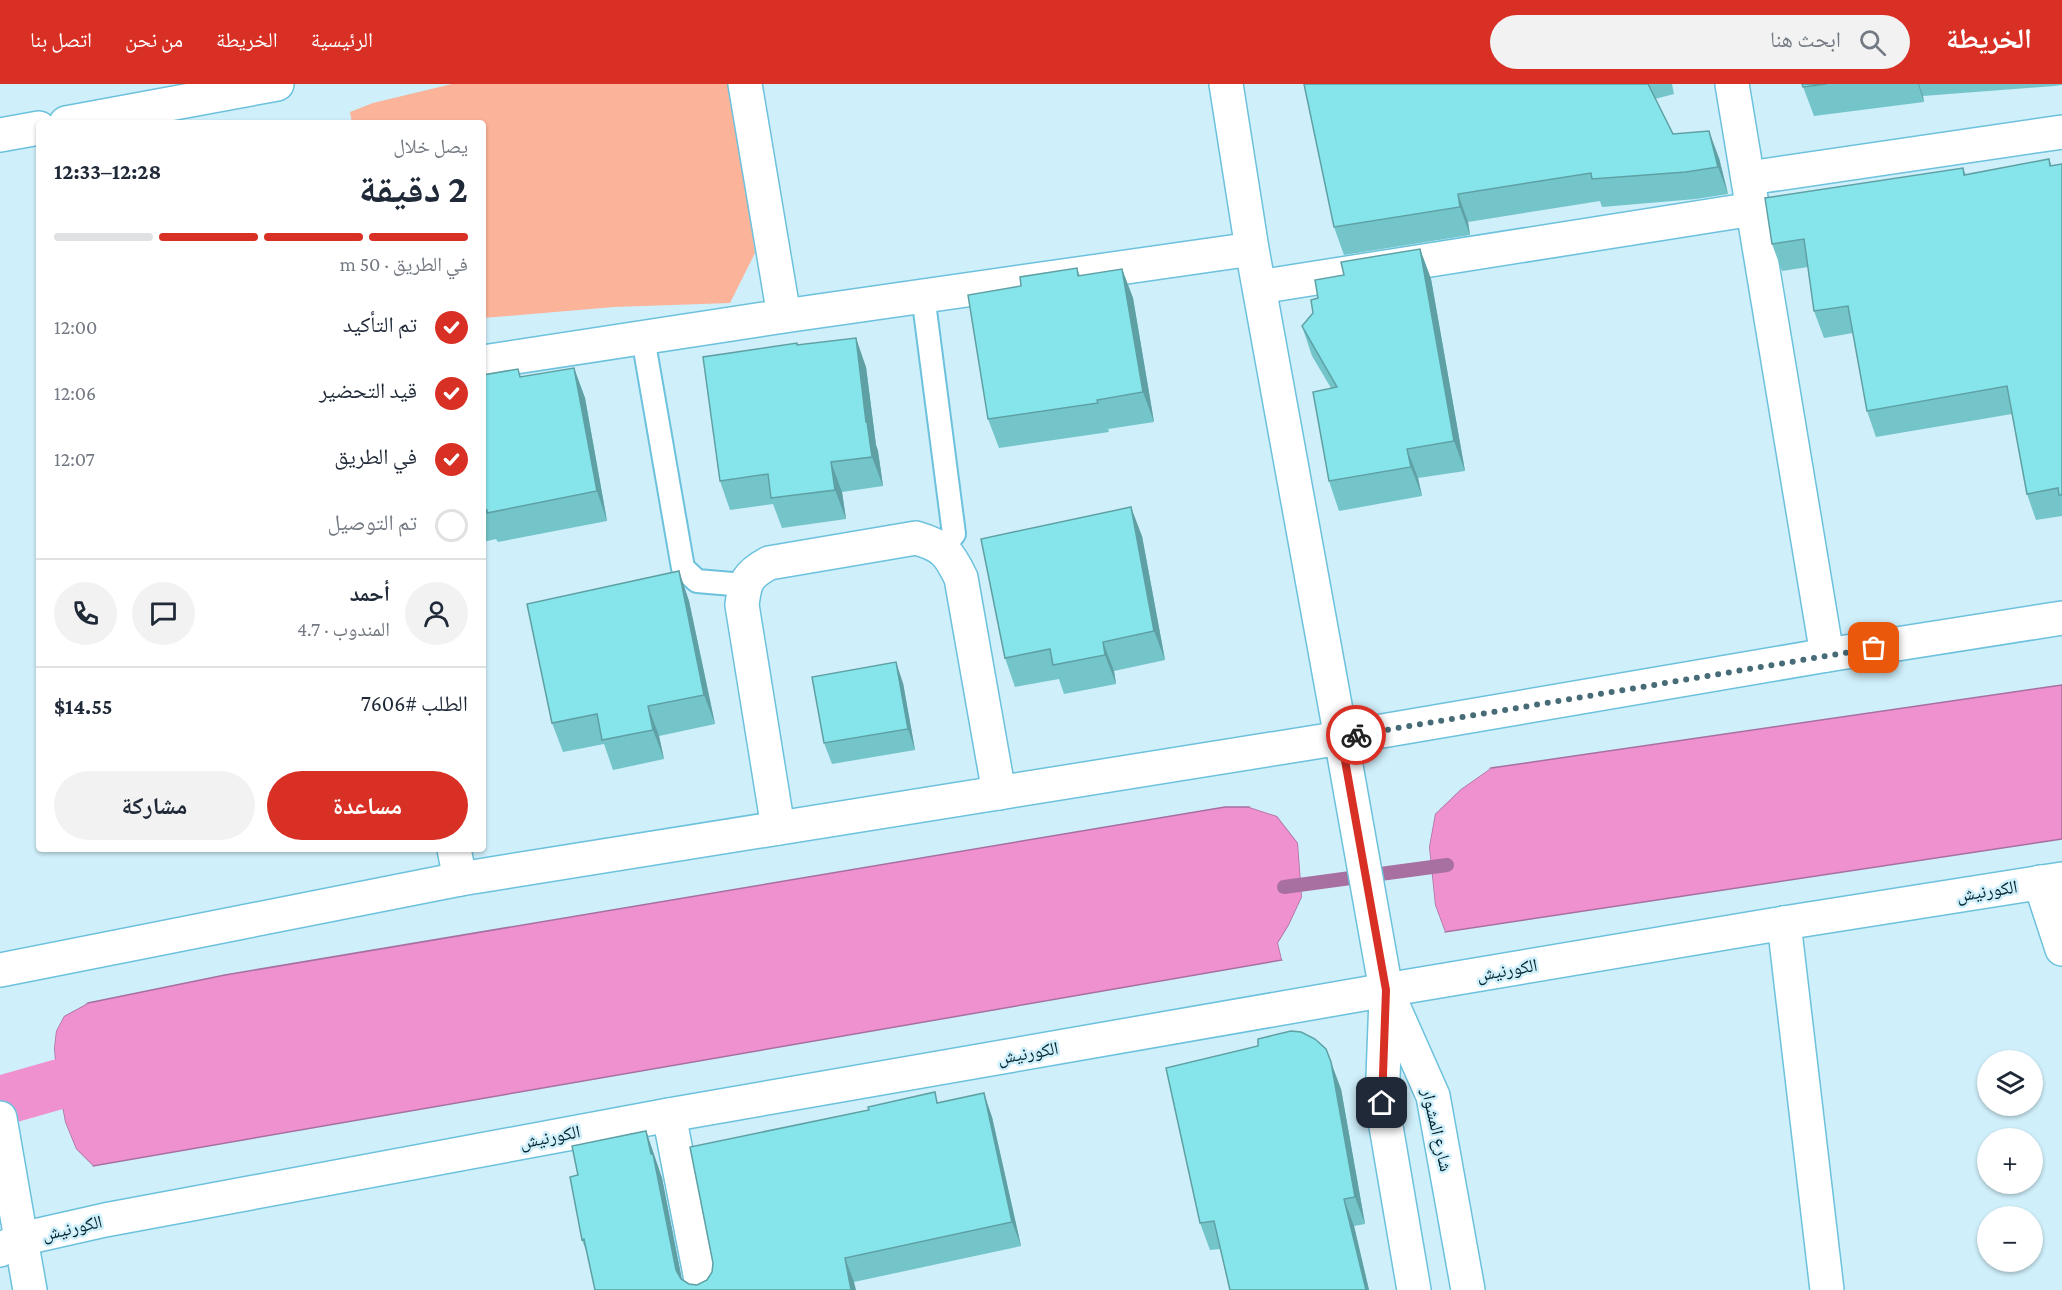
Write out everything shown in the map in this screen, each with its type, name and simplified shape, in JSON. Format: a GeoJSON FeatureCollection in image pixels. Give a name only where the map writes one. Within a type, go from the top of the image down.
{"type":"FeatureCollection","features":[{"type":"Feature","properties":{"kind":"street"},"geometry":{"type":"LineString","coordinates":[[82,120],[277,84]]}},
{"type":"Feature","properties":{"kind":"street"},"geometry":{"type":"LineString","coordinates":[[745,84],[784,316]]}},
{"type":"Feature","properties":{"kind":"street"},"geometry":{"type":"LineString","coordinates":[[1226,84],[1252,249],[1379,943],[1386,990],[1382,1103],[1414,1290]]}},
{"type":"Feature","properties":{"kind":"street"},"geometry":{"type":"LineString","coordinates":[[1732,84],[1827,655]]}},
{"type":"Feature","properties":{"kind":"street"},"geometry":{"type":"LineString","coordinates":[[0,135],[36,129]]}},
{"type":"Feature","properties":{"kind":"street"},"geometry":{"type":"LineString","coordinates":[[1259,287],[2062,132]]}},
{"type":"Feature","properties":{"kind":"street"},"geometry":{"type":"LineString","coordinates":[[486,362],[923,295],[1252,249]]}},
{"type":"Feature","properties":{"kind":"street"},"geometry":{"type":"LineString","coordinates":[[778,828],[742,605],[744,585],[753,572],[769,563],[916,538],[935,543],[951,557],[961,578],[999,793]]}},
{"type":"Feature","properties":{"kind":"street"},"geometry":{"type":"LineString","coordinates":[[0,970],[457,864],[778,828],[1341,738],[1827,655],[2062,618]]}},
{"type":"Feature","properties":{"kind":"street"},"geometry":{"type":"LineString","coordinates":[[2051,881],[2062,949]]}},
{"type":"Feature","properties":{"kind":"street","name":"الكورنيش"},"geometry":{"type":"LineString","coordinates":[[11,1245],[105,1220],[669,1115],[1386,990],[2051,881]]}},
{"type":"Feature","properties":{"kind":"street"},"geometry":{"type":"LineString","coordinates":[[1784,923],[1827,1290]]}},
{"type":"Feature","properties":{"kind":"street","name":"شارع المشوار"},"geometry":{"type":"LineString","coordinates":[[1386,990],[1433,1096],[1468,1290]]}},
{"type":"Feature","properties":{"kind":"street"},"geometry":{"type":"LineString","coordinates":[[669,1115],[703,1290]]}},
{"type":"Feature","properties":{"kind":"street"},"geometry":{"type":"LineString","coordinates":[[0,1118],[11,1180],[11,1245],[30,1290]]}},
{"type":"Feature","properties":{"kind":"lane"},"geometry":{"type":"LineString","coordinates":[[923,295],[954,534],[942,549]]}},
{"type":"Feature","properties":{"kind":"lane"},"geometry":{"type":"LineString","coordinates":[[643,338],[682,568],[697,581],[744,585]]}},
{"type":"Feature","properties":{"kind":"shaded area"},"geometry":{"type":"Polygon","coordinates":[[[452,84],[732,84],[755,253],[730,303],[614,307],[486,318],[486,120],[351,120],[350,112],[373,103],[452,84]]]}},
{"type":"Feature","properties":{"kind":"shaded area"},"geometry":{"type":"Polygon","coordinates":[[[2062,685],[2062,839],[1445,932],[1435,905],[1429,847],[1435,814],[1461,789],[1491,768],[2062,685]]]}},
{"type":"Feature","properties":{"kind":"shaded area"},"geometry":{"type":"Polygon","coordinates":[[[1225,807],[1249,807],[1277,816],[1298,843],[1302,897],[1278,943],[1282,960],[93,1166],[76,1149],[65,1122],[56,1073],[54,1048],[56,1031],[64,1016],[88,1003],[225,975],[1225,807]]]}},
{"type":"Feature","properties":{"kind":"pier"},"geometry":{"type":"Polygon","coordinates":[[[1491,768],[1461,789],[1435,814],[1429,847],[1435,905],[1445,932],[1442,933],[1432,906],[1426,847],[1432,813],[1459,787],[1484,770],[1491,768]]]}},
{"type":"Feature","properties":{"kind":"pier"},"geometry":{"type":"Polygon","coordinates":[[[1256,806],[1279,813],[1301,842],[1305,898],[1292,927],[1281,943],[1285,959],[1282,960],[1278,943],[1302,897],[1298,843],[1277,816],[1249,807],[1256,806]]]}},
{"type":"Feature","properties":{"kind":"pier"},"geometry":{"type":"Polygon","coordinates":[[[88,1003],[64,1016],[56,1031],[54,1048],[65,1122],[76,1149],[93,1166],[90,1167],[73,1150],[62,1123],[51,1048],[53,1031],[62,1014],[78,1005],[88,1003]]]}},
{"type":"Feature","properties":{"kind":"building"},"geometry":{"type":"Polygon","coordinates":[[[1304,84],[1648,84],[1673,134],[1709,131],[1718,167],[1686,172],[1592,179],[1591,173],[1458,194],[1460,207],[1334,227],[1304,84]]]}},
{"type":"Feature","properties":{"kind":"building"},"geometry":{"type":"Polygon","coordinates":[[[1802,84],[1826,84],[1803,87],[1802,84]]]}},
{"type":"Feature","properties":{"kind":"building"},"geometry":{"type":"Polygon","coordinates":[[[2049,159],[2050,166],[2062,164],[2062,495],[2059,495],[2058,488],[2027,494],[2007,386],[1867,411],[1848,306],[1814,311],[1804,239],[1772,244],[1765,198],[1963,168],[1964,175],[2049,159]]]}},
{"type":"Feature","properties":{"kind":"building"},"geometry":{"type":"Polygon","coordinates":[[[1420,249],[1454,441],[1407,449],[1411,467],[1329,481],[1313,392],[1337,387],[1302,326],[1313,313],[1311,300],[1318,298],[1315,280],[1344,275],[1341,262],[1420,249]]]}},
{"type":"Feature","properties":{"kind":"building"},"geometry":{"type":"Polygon","coordinates":[[[1077,268],[1078,276],[1122,269],[1143,392],[1097,400],[1098,403],[988,419],[968,295],[1021,286],[1020,277],[1077,268]]]}},
{"type":"Feature","properties":{"kind":"building"},"geometry":{"type":"Polygon","coordinates":[[[856,338],[872,457],[831,462],[835,490],[771,498],[768,474],[720,481],[703,357],[797,343],[797,345],[856,338]]]}},
{"type":"Feature","properties":{"kind":"building"},"geometry":{"type":"Polygon","coordinates":[[[574,368],[597,491],[487,513],[486,374],[518,369],[520,377],[574,368]]]}},
{"type":"Feature","properties":{"kind":"building"},"geometry":{"type":"Polygon","coordinates":[[[1131,507],[1154,631],[1103,642],[1105,655],[1053,665],[1050,649],[1005,658],[981,539],[1131,507]]]}},
{"type":"Feature","properties":{"kind":"building"},"geometry":{"type":"Polygon","coordinates":[[[679,571],[704,695],[648,706],[653,730],[602,740],[597,714],[552,723],[527,604],[679,571]]]}},
{"type":"Feature","properties":{"kind":"building"},"geometry":{"type":"Polygon","coordinates":[[[896,662],[908,729],[824,743],[812,677],[896,662]]]}},
{"type":"Feature","properties":{"kind":"building"},"geometry":{"type":"Polygon","coordinates":[[[1291,1031],[1301,1032],[1315,1039],[1326,1049],[1331,1062],[1355,1197],[1344,1199],[1366,1290],[1230,1290],[1214,1221],[1200,1223],[1166,1068],[1258,1046],[1258,1039],[1291,1031]]]}},
{"type":"Feature","properties":{"kind":"building"},"geometry":{"type":"Polygon","coordinates":[[[935,1092],[937,1103],[984,1093],[1012,1222],[845,1258],[851,1290],[595,1290],[584,1239],[582,1240],[570,1177],[578,1175],[572,1146],[646,1131],[651,1154],[653,1154],[676,1270],[681,1279],[689,1284],[697,1285],[707,1280],[712,1272],[713,1263],[690,1147],[869,1110],[868,1107],[935,1092]]]}},
{"type":"Feature","properties":{"kind":"waterway"},"geometry":{"type":"LineString","coordinates":[[1284,887],[1447,865]]}},
{"type":"Feature","properties":{"kind":"waterway"},"geometry":{"type":"LineString","coordinates":[[0,1101],[70,1081]]}},
{"type":"Feature","properties":{"kind":"way so far"},"geometry":{"type":"LineString","coordinates":[[1356,735],[1874,648]]}},
{"type":"Feature","properties":{"kind":"route"},"geometry":{"type":"LineString","coordinates":[[1356,735],[1341,738],[1386,990],[1382,1103]]}}]}
